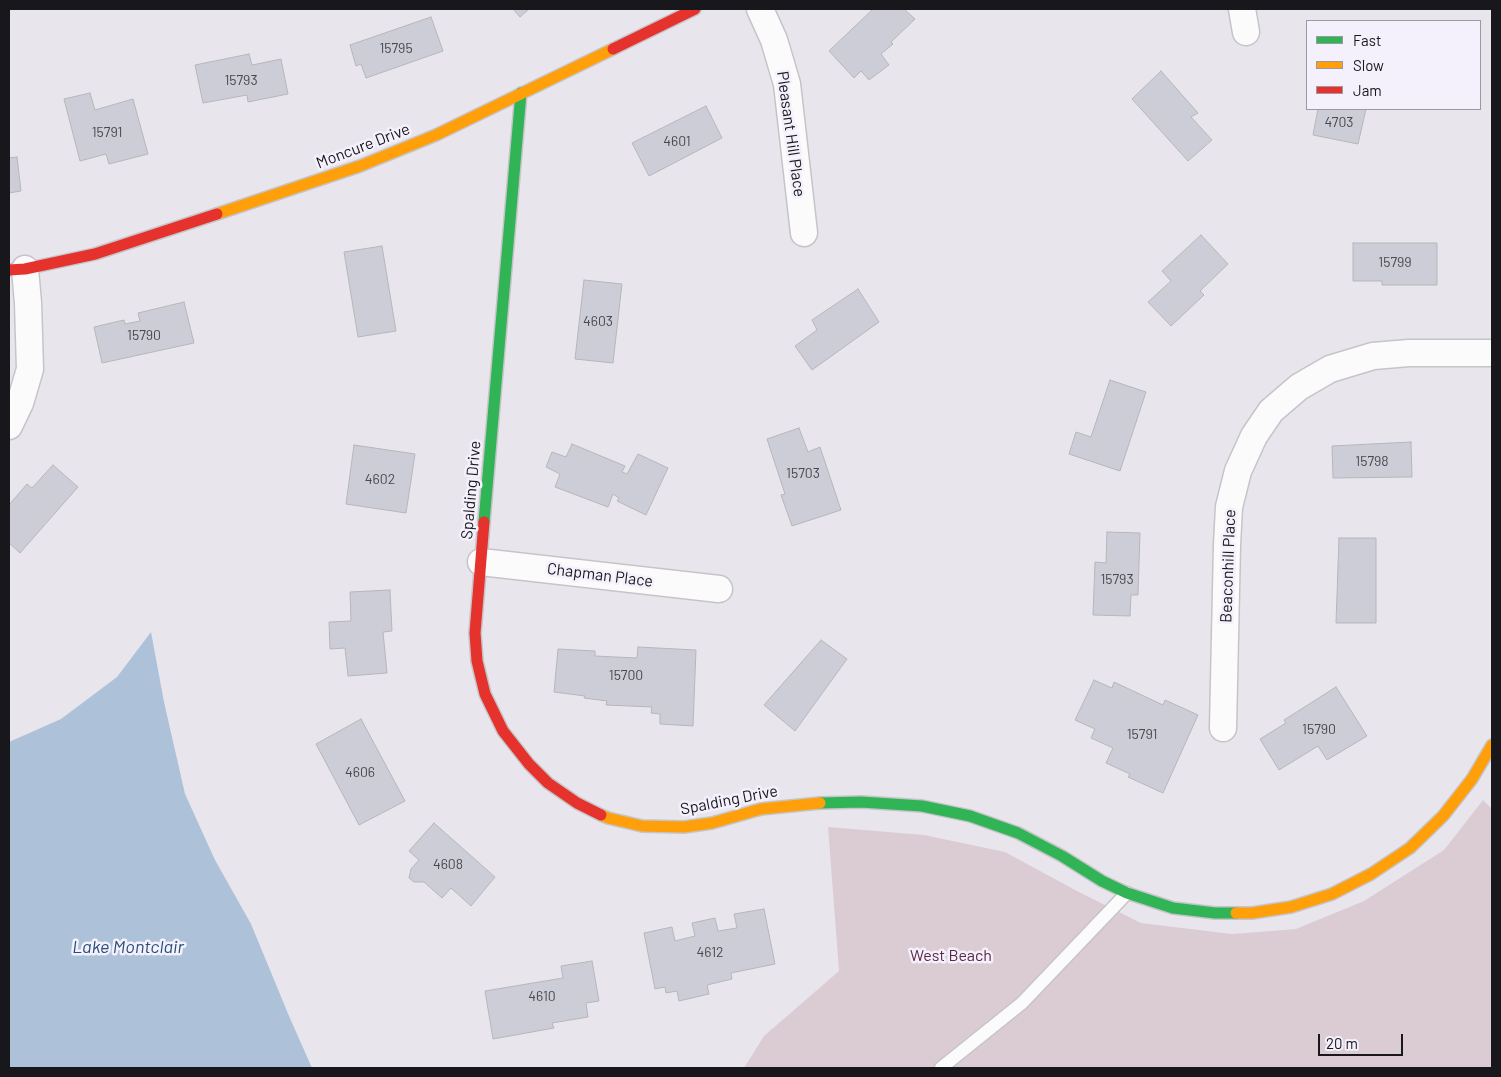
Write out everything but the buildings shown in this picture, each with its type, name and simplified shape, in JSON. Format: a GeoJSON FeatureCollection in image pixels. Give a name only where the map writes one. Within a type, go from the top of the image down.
{"type":"FeatureCollection","features":[{"type":"Feature","properties":{"kind":"street","name":"Moncure Drive"},"geometry":{"type":"LineString","coordinates":[[17,269],[95,254],[360,166],[436,135],[695,9]]}},
{"type":"Feature","properties":{"kind":"street","name":"Pleasant Hill Place"},"geometry":{"type":"LineString","coordinates":[[760,9],[774,40],[787,84],[804,233]]}},
{"type":"Feature","properties":{"kind":"street","name":"Spalding Drive"},"geometry":{"type":"LineString","coordinates":[[521,93],[475,633],[477,661],[485,694],[503,731],[529,764],[548,783],[577,803],[608,818],[642,826],[684,827],[712,823],[761,809],[811,803],[861,802],[922,806],[970,816],[1018,833],[1062,856],[1102,881],[1127,893],[1173,908],[1215,913],[1252,913],[1291,907],[1332,894],[1371,874],[1410,848],[1449,809],[1472,780],[1492,745]]}},
{"type":"Feature","properties":{"kind":"street"},"geometry":{"type":"LineString","coordinates":[[9,426],[20,403],[30,368],[28,303],[17,269]]}},
{"type":"Feature","properties":{"kind":"street","name":"Beaconhill Place"},"geometry":{"type":"LineString","coordinates":[[1223,728],[1226,545],[1229,507],[1238,471],[1254,436],[1270,411],[1299,387],[1330,369],[1373,356],[1409,353],[1492,353]]}},
{"type":"Feature","properties":{"kind":"street","name":"Chapman Place"},"geometry":{"type":"LineString","coordinates":[[481,562],[719,589]]}},
{"type":"Feature","properties":{"kind":"lane"},"geometry":{"type":"LineString","coordinates":[[941,1068],[1022,1002],[1127,893]]}},
{"type":"Feature","properties":{"kind":"green space","name":"West Beach"},"geometry":{"type":"Polygon","coordinates":[[[1483,800],[1492,809],[1492,1068],[744,1068],[764,1036],[839,971],[828,827],[924,835],[1005,852],[1141,923],[1232,934],[1296,929],[1364,901],[1444,850],[1483,800]]]}},
{"type":"Feature","properties":{"kind":"water","name":"Lake Montclair"},"geometry":{"type":"Polygon","coordinates":[[[151,632],[164,702],[185,794],[215,860],[251,924],[312,1068],[9,1068],[9,742],[61,719],[117,677],[151,632]]]}},
{"type":"Feature","properties":{"kind":"traffic: fast"},"geometry":{"type":"LineString","coordinates":[[484,522],[521,93]]}},
{"type":"Feature","properties":{"kind":"traffic: fast"},"geometry":{"type":"LineString","coordinates":[[820,803],[861,802],[922,806],[970,816],[1018,833],[1062,856],[1102,881],[1127,893],[1173,908],[1215,913],[1236,913]]}},
{"type":"Feature","properties":{"kind":"traffic: slow"},"geometry":{"type":"LineString","coordinates":[[217,214],[360,166],[436,135],[613,49]]}},
{"type":"Feature","properties":{"kind":"traffic: slow"},"geometry":{"type":"LineString","coordinates":[[1236,913],[1252,913],[1291,907],[1332,894],[1371,874],[1410,848],[1443,816],[1472,779],[1492,745]]}},
{"type":"Feature","properties":{"kind":"traffic: slow"},"geometry":{"type":"LineString","coordinates":[[601,815],[642,826],[684,827],[712,823],[761,809],[820,803]]}},
{"type":"Feature","properties":{"kind":"traffic: jam"},"geometry":{"type":"LineString","coordinates":[[613,49],[695,9]]}},
{"type":"Feature","properties":{"kind":"traffic: jam"},"geometry":{"type":"LineString","coordinates":[[9,270],[25,269],[95,254],[217,214]]}},
{"type":"Feature","properties":{"kind":"traffic: jam"},"geometry":{"type":"LineString","coordinates":[[484,522],[475,633],[477,661],[485,694],[503,731],[529,764],[548,783],[577,803],[601,815]]}}]}
